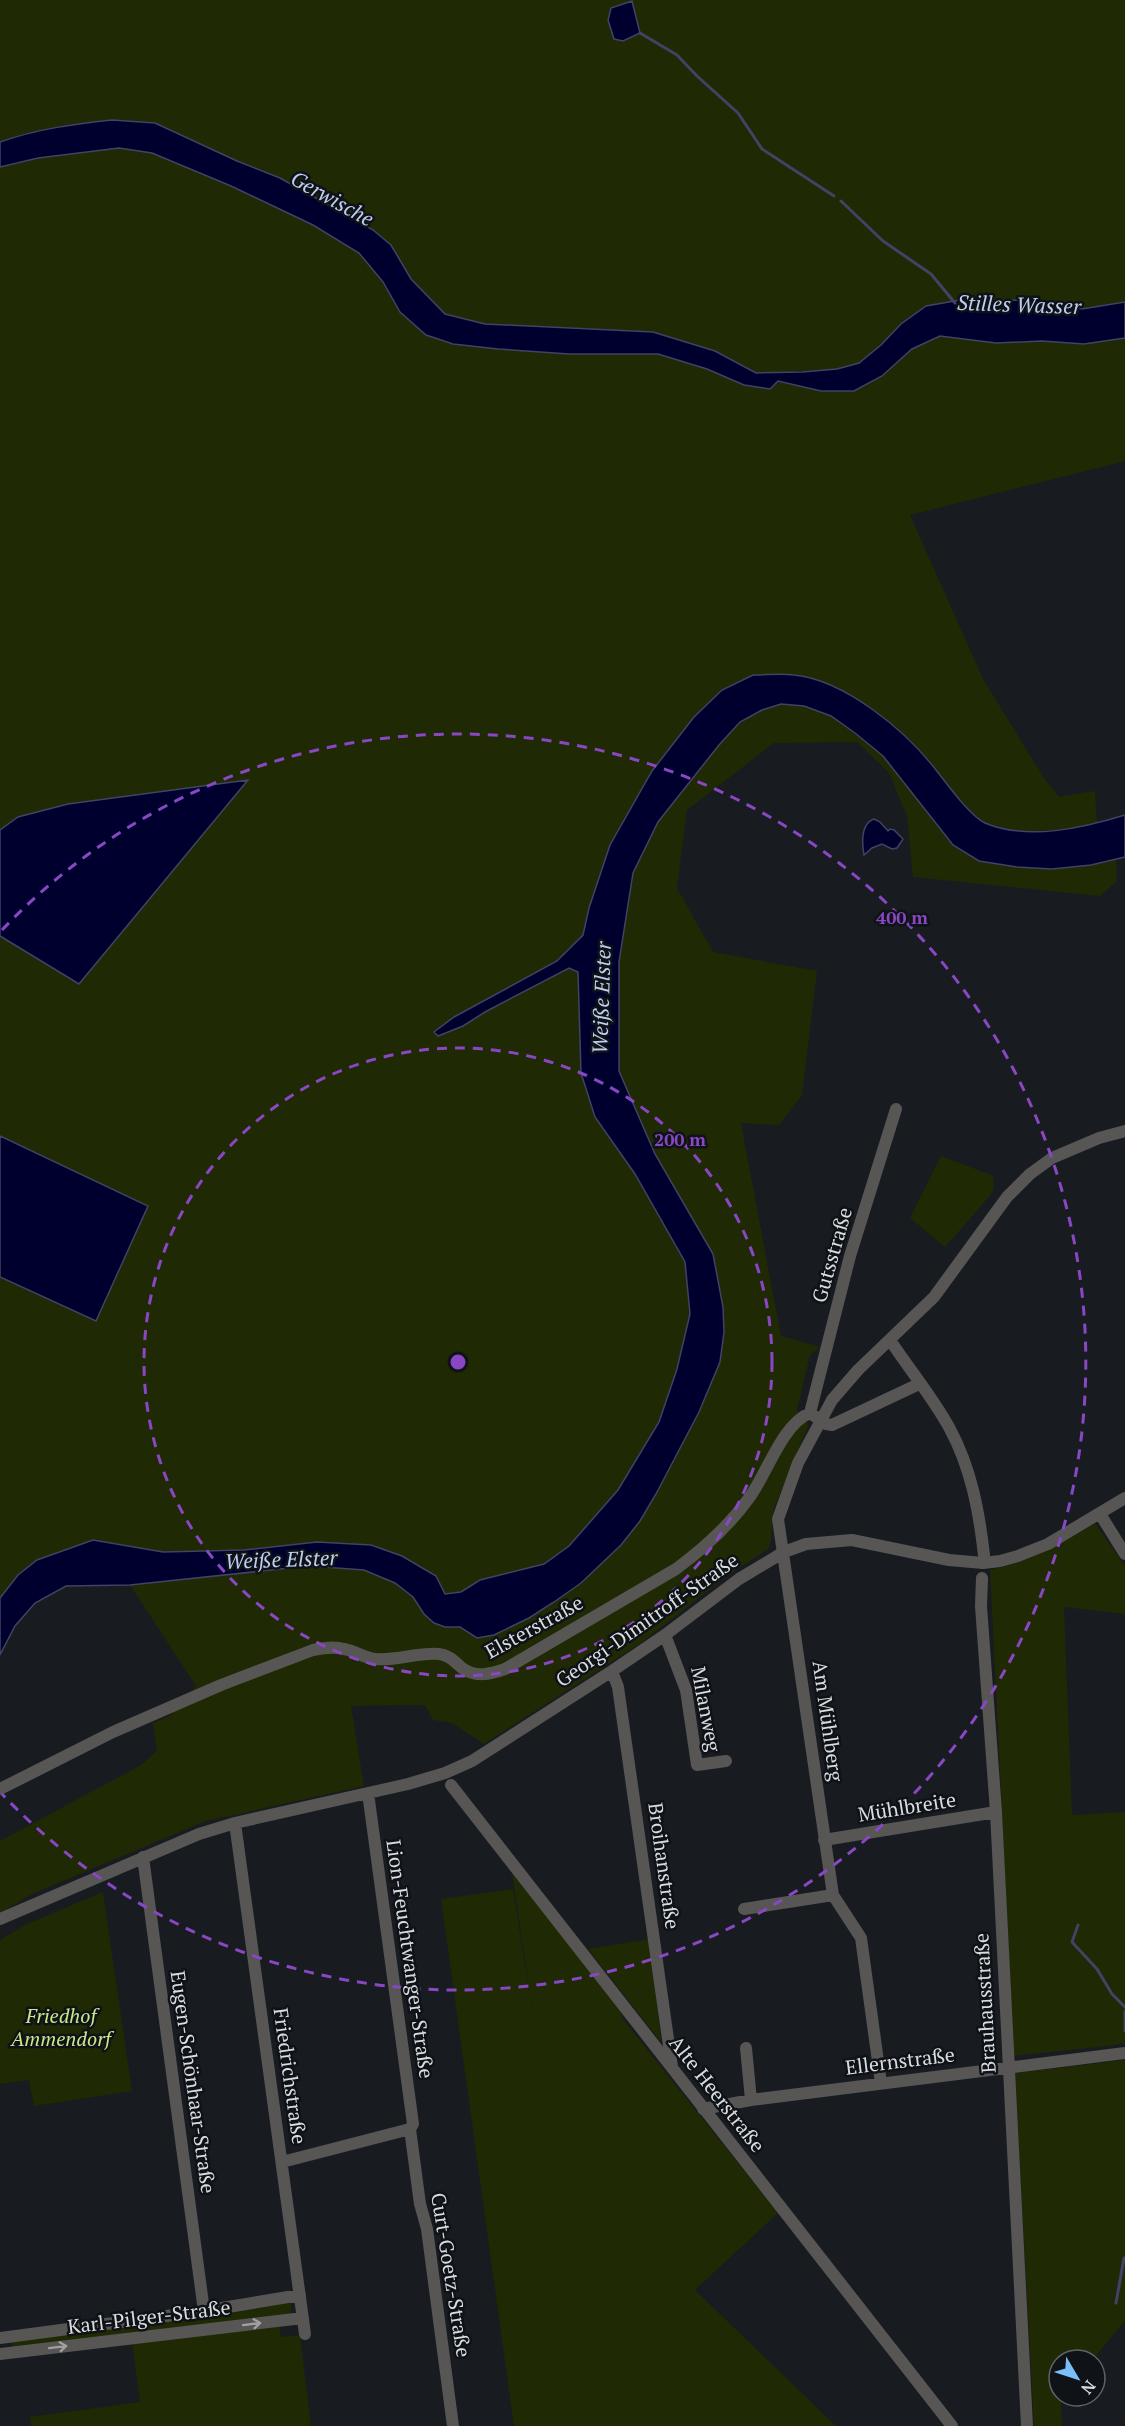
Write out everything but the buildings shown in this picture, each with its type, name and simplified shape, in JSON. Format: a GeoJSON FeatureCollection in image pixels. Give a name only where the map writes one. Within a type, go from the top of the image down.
{"type":"FeatureCollection","features":[{"type":"Feature","properties":{"kind":"street","name":"Gutsstraße"},"geometry":{"type":"LineString","coordinates":[[815,1417],[850,1256],[896,1109]]}},
{"type":"Feature","properties":{"kind":"street"},"geometry":{"type":"LineString","coordinates":[[784,1552],[778,1519],[815,1417],[851,1378],[934,1297],[1007,1197],[1030,1174],[1058,1155],[1099,1138],[1125,1131]]}},
{"type":"Feature","properties":{"kind":"street"},"geometry":{"type":"LineString","coordinates":[[890,1340],[950,1428],[961,1451],[978,1504],[984,1554]]}},
{"type":"Feature","properties":{"kind":"street"},"geometry":{"type":"LineString","coordinates":[[815,1417],[826,1424],[837,1424],[919,1384]]}},
{"type":"Feature","properties":{"kind":"street","name":"Elsterstraße"},"geometry":{"type":"LineString","coordinates":[[0,1789],[113,1732],[221,1685],[313,1650],[327,1647],[343,1648],[372,1659],[398,1660],[418,1655],[440,1654],[456,1661],[462,1668],[475,1674],[488,1675],[505,1668],[676,1569],[700,1551],[724,1529],[749,1499],[767,1472],[783,1439],[803,1416],[815,1417]]}},
{"type":"Feature","properties":{"kind":"street","name":"Georgi-Dimitroff-Straße"},"geometry":{"type":"LineString","coordinates":[[0,1919],[199,1834],[235,1823],[429,1779],[472,1761],[612,1671],[665,1635],[739,1579],[784,1552],[806,1544],[852,1540],[949,1560],[992,1562],[1031,1552],[1125,1498]]}},
{"type":"Feature","properties":{"kind":"street"},"geometry":{"type":"LineString","coordinates":[[1100,1514],[1125,1554]]}},
{"type":"Feature","properties":{"kind":"street","name":"Am Mühlberg"},"geometry":{"type":"LineString","coordinates":[[784,1552],[833,1895],[861,1938],[881,2083]]}},
{"type":"Feature","properties":{"kind":"street","name":"Brauhausstraße"},"geometry":{"type":"LineString","coordinates":[[982,1578],[981,1606],[996,1812],[1007,2068],[1028,2426]]}},
{"type":"Feature","properties":{"kind":"street","name":"Milanweg"},"geometry":{"type":"LineString","coordinates":[[665,1635],[687,1690],[697,1765],[726,1761]]}},
{"type":"Feature","properties":{"kind":"street","name":"Broihanstraße"},"geometry":{"type":"LineString","coordinates":[[612,1671],[618,1687],[672,2067]]}},
{"type":"Feature","properties":{"kind":"street","name":"Alte Heerstraße"},"geometry":{"type":"LineString","coordinates":[[452,1785],[952,2426]]}},
{"type":"Feature","properties":{"kind":"street","name":"Lion-Feuchtwanger-Straße"},"geometry":{"type":"LineString","coordinates":[[368,1793],[413,2124],[410,2129]]}},
{"type":"Feature","properties":{"kind":"street","name":"Mühlbreite"},"geometry":{"type":"LineString","coordinates":[[824,1840],[996,1812]]}},
{"type":"Feature","properties":{"kind":"street","name":"Friedrichstraße"},"geometry":{"type":"LineString","coordinates":[[235,1823],[305,2334]]}},
{"type":"Feature","properties":{"kind":"street","name":"Eugen-Schönhaar-Straße"},"geometry":{"type":"LineString","coordinates":[[143,1857],[204,2312]]}},
{"type":"Feature","properties":{"kind":"street"},"geometry":{"type":"LineString","coordinates":[[744,1909],[833,1895]]}},
{"type":"Feature","properties":{"kind":"street"},"geometry":{"type":"LineString","coordinates":[[746,2048],[751,2100]]}},
{"type":"Feature","properties":{"kind":"street","name":"Ellernstraße"},"geometry":{"type":"LineString","coordinates":[[703,2109],[751,2100],[1125,2053]]}},
{"type":"Feature","properties":{"kind":"street"},"geometry":{"type":"LineString","coordinates":[[282,2162],[410,2129]]}},
{"type":"Feature","properties":{"kind":"street","name":"Curt-Goetz-Straße"},"geometry":{"type":"LineString","coordinates":[[410,2129],[420,2204],[427,2229],[453,2426]]}},
{"type":"Feature","properties":{"kind":"street","name":"Karl-Pilger-Straße"},"geometry":{"type":"LineString","coordinates":[[0,2338],[204,2312],[300,2295]]}},
{"type":"Feature","properties":{"kind":"street","name":"Karl-Pilger-Straße"},"geometry":{"type":"LineString","coordinates":[[0,2354],[303,2318]]}},
{"type":"Feature","properties":{"kind":"green space"},"geometry":{"type":"Polygon","coordinates":[[[0,0],[1125,0],[1125,302],[1082,309],[1044,301],[954,300],[881,345],[859,363],[837,369],[756,373],[715,351],[566,329],[485,324],[445,314],[411,279],[391,245],[373,230],[280,178],[155,123],[112,120],[66,125],[0,142],[0,0]]]}},
{"type":"Feature","properties":{"kind":"green space"},"geometry":{"type":"Polygon","coordinates":[[[119,148],[152,153],[231,186],[313,225],[359,253],[383,282],[400,312],[453,344],[569,354],[658,354],[707,369],[744,385],[778,381],[821,391],[854,391],[882,376],[912,349],[940,336],[996,343],[1042,341],[1084,344],[1125,338],[1125,461],[910,515],[983,679],[1044,778],[1059,797],[1095,791],[1097,824],[1055,830],[1020,831],[984,823],[957,798],[911,741],[884,718],[851,695],[753,675],[722,690],[694,718],[652,771],[610,845],[589,908],[583,935],[557,961],[454,1017],[463,1026],[569,968],[578,972],[581,1073],[595,1117],[635,1174],[685,1262],[690,1314],[677,1369],[659,1422],[618,1490],[569,1546],[544,1564],[480,1580],[461,1592],[445,1594],[436,1576],[402,1556],[244,1551],[163,1552],[93,1540],[0,1598],[0,1277],[96,1321],[148,1206],[0,1136],[0,167],[38,158],[119,148]]]}},
{"type":"Feature","properties":{"kind":"green space"},"geometry":{"type":"Polygon","coordinates":[[[781,704],[804,706],[827,714],[870,743],[889,762],[953,845],[1091,865],[1116,859],[1117,881],[1100,896],[913,877],[907,816],[889,773],[857,742],[774,743],[687,810],[677,888],[713,952],[817,971],[802,1095],[779,1125],[741,1123],[781,1336],[820,1347],[810,1355],[797,1410],[809,1424],[773,1511],[771,1541],[768,1549],[727,1576],[641,1643],[484,1744],[452,1723],[433,1720],[425,1705],[351,1706],[364,1786],[206,1821],[32,1894],[0,1913],[0,1841],[141,1765],[157,1751],[153,1723],[171,1715],[196,1686],[130,1585],[309,1566],[364,1570],[395,1583],[413,1597],[424,1614],[445,1627],[460,1627],[477,1638],[494,1635],[529,1618],[554,1602],[621,1545],[640,1521],[699,1412],[720,1362],[724,1332],[723,1307],[713,1254],[655,1154],[619,1071],[619,962],[633,873],[657,822],[719,745],[740,722],[762,710],[781,704]]]}},
{"type":"Feature","properties":{"kind":"green space"},"geometry":{"type":"Polygon","coordinates":[[[941,1156],[994,1176],[993,1190],[989,1197],[945,1247],[910,1218],[941,1156]]]}},
{"type":"Feature","properties":{"kind":"green space"},"geometry":{"type":"Polygon","coordinates":[[[1095,1523],[1125,1566],[1125,1614],[1064,1607],[1072,1815],[1125,1812],[1125,2044],[1014,2056],[990,1570],[1019,1562],[1045,1551],[1095,1523]]]}},
{"type":"Feature","properties":{"kind":"green space"},"geometry":{"type":"Polygon","coordinates":[[[512,1873],[620,2008],[622,2018],[778,2213],[695,2290],[836,2426],[514,2426],[441,1899],[513,1889],[534,2021],[512,1873]]]}},
{"type":"Feature","properties":{"kind":"green space","name":"Friedhof Ammendorf"},"geometry":{"type":"Polygon","coordinates":[[[103,1892],[132,2091],[34,2106],[29,2080],[0,2084],[0,1940],[27,1924],[103,1892]]]}},
{"type":"Feature","properties":{"kind":"green space"},"geometry":{"type":"Polygon","coordinates":[[[650,1939],[661,2042],[588,1949],[650,1939]]]}},
{"type":"Feature","properties":{"kind":"green space"},"geometry":{"type":"Polygon","coordinates":[[[1125,2060],[1125,2321],[1102,2348],[1047,2348],[1047,2408],[1061,2408],[1062,2426],[1034,2426],[1015,2073],[1125,2060]]]}},
{"type":"Feature","properties":{"kind":"green space"},"geometry":{"type":"Polygon","coordinates":[[[290,2299],[292,2319],[13,2350],[11,2339],[290,2299]]]}},
{"type":"Feature","properties":{"kind":"green space"},"geometry":{"type":"Polygon","coordinates":[[[279,2326],[281,2337],[300,2335],[311,2426],[31,2426],[30,2417],[140,2402],[132,2341],[279,2326]]]}},
{"type":"Feature","properties":{"kind":"water"},"geometry":{"type":"Polygon","coordinates":[[[632,1],[640,33],[623,41],[614,39],[608,20],[611,8],[632,1]]]}},
{"type":"Feature","properties":{"kind":"water","name":"Stilles Wasser"},"geometry":{"type":"Polygon","coordinates":[[[112,120],[155,123],[280,178],[373,230],[391,245],[411,279],[445,314],[485,324],[653,332],[715,351],[756,373],[837,369],[859,363],[901,324],[926,306],[966,299],[1044,301],[1082,309],[1125,302],[1125,338],[1084,344],[1042,341],[996,343],[940,336],[912,349],[882,376],[854,391],[821,391],[778,381],[770,389],[744,385],[707,369],[658,354],[569,354],[453,344],[426,335],[400,312],[383,282],[359,253],[313,225],[231,186],[152,153],[119,148],[38,158],[0,167],[0,142],[56,128],[112,120]]]}},
{"type":"Feature","properties":{"kind":"water","name":"Weiße Elster"},"geometry":{"type":"Polygon","coordinates":[[[789,674],[814,679],[853,697],[873,710],[908,739],[966,807],[985,823],[1019,831],[1055,831],[1125,815],[1125,857],[1091,865],[1052,869],[1017,867],[979,861],[953,845],[883,756],[855,733],[831,716],[804,706],[781,704],[762,710],[740,722],[658,822],[633,873],[619,962],[619,1071],[655,1154],[713,1254],[723,1307],[724,1332],[720,1362],[699,1412],[640,1521],[621,1545],[581,1583],[529,1618],[494,1635],[477,1638],[460,1627],[445,1627],[434,1623],[424,1614],[413,1597],[395,1583],[364,1570],[309,1566],[130,1585],[66,1586],[35,1603],[15,1626],[0,1655],[0,1598],[18,1575],[37,1560],[93,1540],[163,1552],[244,1550],[317,1542],[371,1545],[402,1556],[436,1576],[445,1594],[461,1592],[480,1580],[544,1564],[569,1546],[618,1490],[659,1422],[677,1369],[690,1314],[685,1262],[635,1174],[595,1117],[581,1073],[578,972],[569,968],[463,1026],[438,1036],[434,1032],[454,1017],[557,961],[583,935],[589,908],[610,845],[652,771],[694,717],[722,690],[753,675],[789,674]]]}},
{"type":"Feature","properties":{"kind":"water"},"geometry":{"type":"Polygon","coordinates":[[[248,780],[79,984],[0,936],[0,830],[18,817],[68,804],[248,780]]]}},
{"type":"Feature","properties":{"kind":"water"},"geometry":{"type":"Polygon","coordinates":[[[874,819],[888,831],[894,830],[903,839],[897,848],[892,849],[882,844],[872,848],[864,855],[864,829],[869,821],[874,819]]]}},
{"type":"Feature","properties":{"kind":"water"},"geometry":{"type":"Polygon","coordinates":[[[0,1136],[148,1206],[96,1321],[0,1277],[0,1136]]]}},
{"type":"Feature","properties":{"kind":"waterway"},"geometry":{"type":"LineString","coordinates":[[640,33],[677,55],[738,113],[762,149],[834,196]]}},
{"type":"Feature","properties":{"kind":"waterway","name":"Stilles Wasser"},"geometry":{"type":"LineString","coordinates":[[841,201],[883,241],[931,274],[955,303]]}},
{"type":"Feature","properties":{"kind":"waterway"},"geometry":{"type":"LineString","coordinates":[[1078,1925],[1072,1942],[1097,1969],[1112,1994],[1125,2007]]}},
{"type":"Feature","properties":{"kind":"waterway"},"geometry":{"type":"LineString","coordinates":[[1125,2011],[1125,2031]]}},
{"type":"Feature","properties":{"kind":"waterway"},"geometry":{"type":"LineString","coordinates":[[1116,2303],[1124,2258]]}},
{"type":"Feature","properties":{"kind":"water label","name":"Gerwische"},"geometry":{"type":"Point","coordinates":[332,199]}}]}
